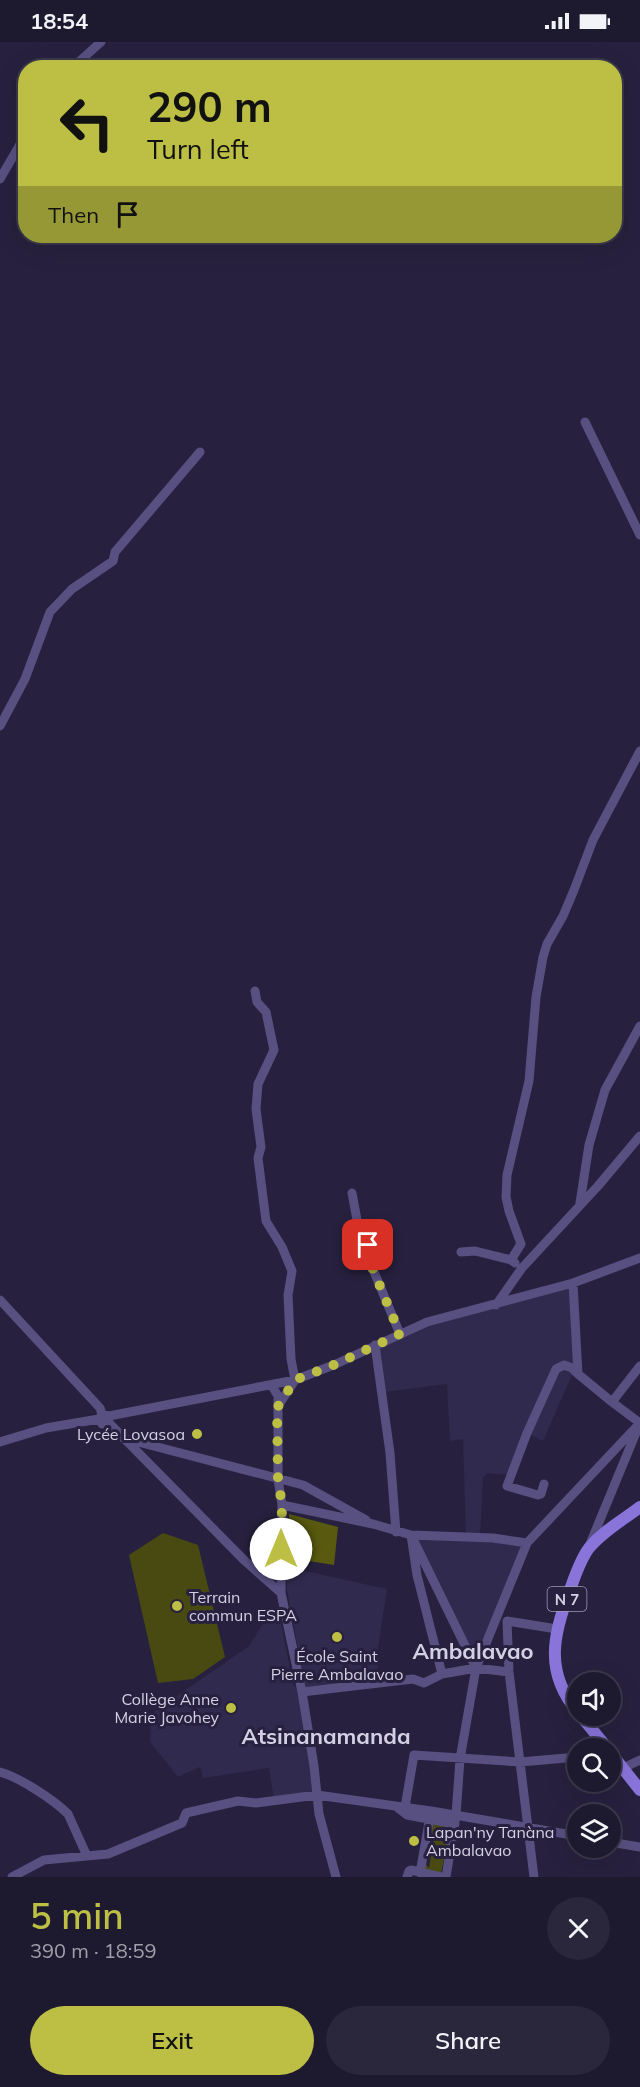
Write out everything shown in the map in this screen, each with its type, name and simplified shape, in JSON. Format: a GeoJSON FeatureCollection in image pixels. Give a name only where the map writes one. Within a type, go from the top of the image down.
{"type":"FeatureCollection","features":[{"type":"Feature","properties":{"kind":"main road","name":"N 7"},"geometry":{"type":"LineString","coordinates":[[567,1697],[557,1674],[556,1629],[579,1566],[588,1549],[599,1537],[640,1507]]}},
{"type":"Feature","properties":{"kind":"main road"},"geometry":{"type":"LineString","coordinates":[[588,1726],[598,1738]]}},
{"type":"Feature","properties":{"kind":"main road"},"geometry":{"type":"LineString","coordinates":[[621,1766],[640,1790]]}},
{"type":"Feature","properties":{"kind":"street"},"geometry":{"type":"LineString","coordinates":[[81,60],[101,42]]}},
{"type":"Feature","properties":{"kind":"street"},"geometry":{"type":"LineString","coordinates":[[0,178],[18,148]]}},
{"type":"Feature","properties":{"kind":"street"},"geometry":{"type":"LineString","coordinates":[[585,422],[640,535]]}},
{"type":"Feature","properties":{"kind":"street"},"geometry":{"type":"LineString","coordinates":[[0,726],[25,679],[50,612],[72,589],[113,561],[115,552],[200,452]]}},
{"type":"Feature","properties":{"kind":"street"},"geometry":{"type":"LineString","coordinates":[[511,1260],[521,1244],[506,1197],[507,1174],[529,1081],[536,997],[543,957],[547,944],[563,916],[593,840],[640,751]]}},
{"type":"Feature","properties":{"kind":"street"},"geometry":{"type":"LineString","coordinates":[[255,992],[257,1002],[266,1012],[274,1050],[258,1084],[256,1109],[261,1147],[258,1158],[266,1221],[282,1246],[292,1271],[288,1294],[291,1359],[295,1380],[277,1408]]}},
{"type":"Feature","properties":{"kind":"street"},"geometry":{"type":"LineString","coordinates":[[580,1205],[589,1145],[604,1090],[640,1026]]}},
{"type":"Feature","properties":{"kind":"street"},"geometry":{"type":"LineString","coordinates":[[496,1305],[522,1268],[598,1186],[640,1136]]}},
{"type":"Feature","properties":{"kind":"street"},"geometry":{"type":"LineString","coordinates":[[352,1193],[358,1233],[365,1237],[375,1259],[372,1267],[400,1334]]}},
{"type":"Feature","properties":{"kind":"street"},"geometry":{"type":"LineString","coordinates":[[460,1252],[475,1251],[511,1260],[522,1268]]}},
{"type":"Feature","properties":{"kind":"street"},"geometry":{"type":"LineString","coordinates":[[0,1442],[46,1428],[295,1380],[336,1364],[427,1322],[573,1283],[640,1258]]}},
{"type":"Feature","properties":{"kind":"street"},"geometry":{"type":"LineString","coordinates":[[573,1283],[578,1374]]}},
{"type":"Feature","properties":{"kind":"street"},"geometry":{"type":"LineString","coordinates":[[0,1300],[100,1408],[105,1418],[123,1438],[245,1561],[281,1593]]}},
{"type":"Feature","properties":{"kind":"street"},"geometry":{"type":"LineString","coordinates":[[375,1345],[390,1453],[396,1532]]}},
{"type":"Feature","properties":{"kind":"street"},"geometry":{"type":"LineString","coordinates":[[544,1484],[541,1494],[538,1495],[507,1486],[555,1369],[564,1365],[572,1368],[640,1423]]}},
{"type":"Feature","properties":{"kind":"street"},"geometry":{"type":"LineString","coordinates":[[612,1402],[640,1366]]}},
{"type":"Feature","properties":{"kind":"street"},"geometry":{"type":"LineString","coordinates":[[272,1386],[278,1396],[278,1479],[282,1505],[281,1593],[302,1692],[319,1814],[336,1877]]}},
{"type":"Feature","properties":{"kind":"street"},"geometry":{"type":"LineString","coordinates":[[588,1549],[640,1423]]}},
{"type":"Feature","properties":{"kind":"street"},"geometry":{"type":"LineString","coordinates":[[407,1877],[409,1871],[447,1876],[460,1759],[476,1668],[528,1544],[640,1423]]}},
{"type":"Feature","properties":{"kind":"street"},"geometry":{"type":"LineString","coordinates":[[123,1438],[303,1485],[373,1524]]}},
{"type":"Feature","properties":{"kind":"street"},"geometry":{"type":"LineString","coordinates":[[282,1505],[373,1524],[411,1535],[483,1537],[528,1544]]}},
{"type":"Feature","properties":{"kind":"street"},"geometry":{"type":"LineString","coordinates":[[603,1512],[613,1527]]}},
{"type":"Feature","properties":{"kind":"street"},"geometry":{"type":"LineString","coordinates":[[411,1535],[476,1668]]}},
{"type":"Feature","properties":{"kind":"street"},"geometry":{"type":"LineString","coordinates":[[411,1535],[417,1575],[442,1674]]}},
{"type":"Feature","properties":{"kind":"street"},"geometry":{"type":"LineString","coordinates":[[497,1615],[507,1621],[556,1629]]}},
{"type":"Feature","properties":{"kind":"street"},"geometry":{"type":"LineString","coordinates":[[507,1621],[509,1672],[534,1877]]}},
{"type":"Feature","properties":{"kind":"street"},"geometry":{"type":"LineString","coordinates":[[302,1692],[413,1679],[424,1683],[442,1674],[476,1668],[509,1672]]}},
{"type":"Feature","properties":{"kind":"street"},"geometry":{"type":"LineString","coordinates":[[402,1808],[414,1755],[520,1762],[567,1758]]}},
{"type":"Feature","properties":{"kind":"street"},"geometry":{"type":"LineString","coordinates":[[623,1768],[640,1760]]}},
{"type":"Feature","properties":{"kind":"street"},"geometry":{"type":"LineString","coordinates":[[0,1763],[2,1772],[52,1800],[68,1814],[87,1856]]}},
{"type":"Feature","properties":{"kind":"street"},"geometry":{"type":"LineString","coordinates":[[12,1877],[44,1860],[108,1854],[182,1823],[186,1813],[238,1801],[256,1803],[317,1795],[402,1808],[455,1820],[567,1834]]}},
{"type":"Feature","properties":{"kind":"street"},"geometry":{"type":"LineString","coordinates":[[420,1873],[430,1815]]}},
{"type":"Feature","properties":{"kind":"street"},"geometry":{"type":"LineString","coordinates":[[621,1843],[640,1846]]}},
{"type":"Feature","properties":{"kind":"shaded area"},"geometry":{"type":"Polygon","coordinates":[[[574,1287],[576,1363],[572,1375],[543,1441],[527,1433],[511,1475],[487,1473],[483,1478],[480,1535],[466,1535],[463,1439],[450,1441],[447,1384],[385,1392],[376,1346],[426,1325],[574,1287]]]}},
{"type":"Feature","properties":{"kind":"shaded area"},"geometry":{"type":"Polygon","coordinates":[[[289,1514],[338,1527],[334,1565],[290,1558],[289,1514]]]}},
{"type":"Feature","properties":{"kind":"shaded area","name":"Terrain commun ESPA"},"geometry":{"type":"Polygon","coordinates":[[[163,1533],[198,1545],[225,1657],[193,1679],[158,1683],[129,1555],[163,1533]]]}},
{"type":"Feature","properties":{"kind":"shaded area"},"geometry":{"type":"Polygon","coordinates":[[[415,1536],[472,1539],[529,1548],[476,1668],[415,1536]]]}},
{"type":"Feature","properties":{"kind":"shaded area","name":"École Saint Pierre Ambalavao"},"geometry":{"type":"Polygon","coordinates":[[[287,1567],[387,1589],[377,1655],[378,1680],[306,1689],[287,1590],[287,1567]]]}},
{"type":"Feature","properties":{"kind":"shaded area","name":"Collège Anne Marie Javohey"},"geometry":{"type":"Polygon","coordinates":[[[280,1618],[293,1684],[298,1690],[316,1795],[274,1800],[269,1768],[203,1778],[200,1767],[178,1777],[150,1742],[151,1714],[249,1646],[264,1622],[280,1618]]]}},
{"type":"Feature","properties":{"kind":"shaded area"},"geometry":{"type":"Polygon","coordinates":[[[432,1822],[451,1826],[441,1873],[425,1872],[425,1863],[429,1868],[434,1838],[430,1831],[432,1822]]]}},
{"type":"Feature","properties":{"kind":"place","name":"Lycée Lovasoa"},"geometry":{"type":"Point","coordinates":[197,1434]}},
{"type":"Feature","properties":{"kind":"place","name":"Terrain commun ESPA"},"geometry":{"type":"Point","coordinates":[177,1606]}},
{"type":"Feature","properties":{"kind":"place","name":"École Saint Pierre Ambalavao"},"geometry":{"type":"Point","coordinates":[337,1637]}},
{"type":"Feature","properties":{"kind":"place","name":"Collège Anne Marie Javohey"},"geometry":{"type":"Point","coordinates":[231,1708]}},
{"type":"Feature","properties":{"kind":"place","name":"Lapan'ny Tanàna Ambalavao"},"geometry":{"type":"Point","coordinates":[414,1841]}},
{"type":"Feature","properties":{"kind":"district","name":"Ambalavao"},"geometry":{"type":"Point","coordinates":[473,1651]}},
{"type":"Feature","properties":{"kind":"district","name":"Atsinanamanda"},"geometry":{"type":"Point","coordinates":[326,1736]}},
{"type":"Feature","properties":{"kind":"route"},"geometry":{"type":"LineString","coordinates":[[281,1549],[282,1505],[278,1479],[277,1408],[295,1380],[400,1334],[372,1267],[375,1259],[368,1245]]}}]}
